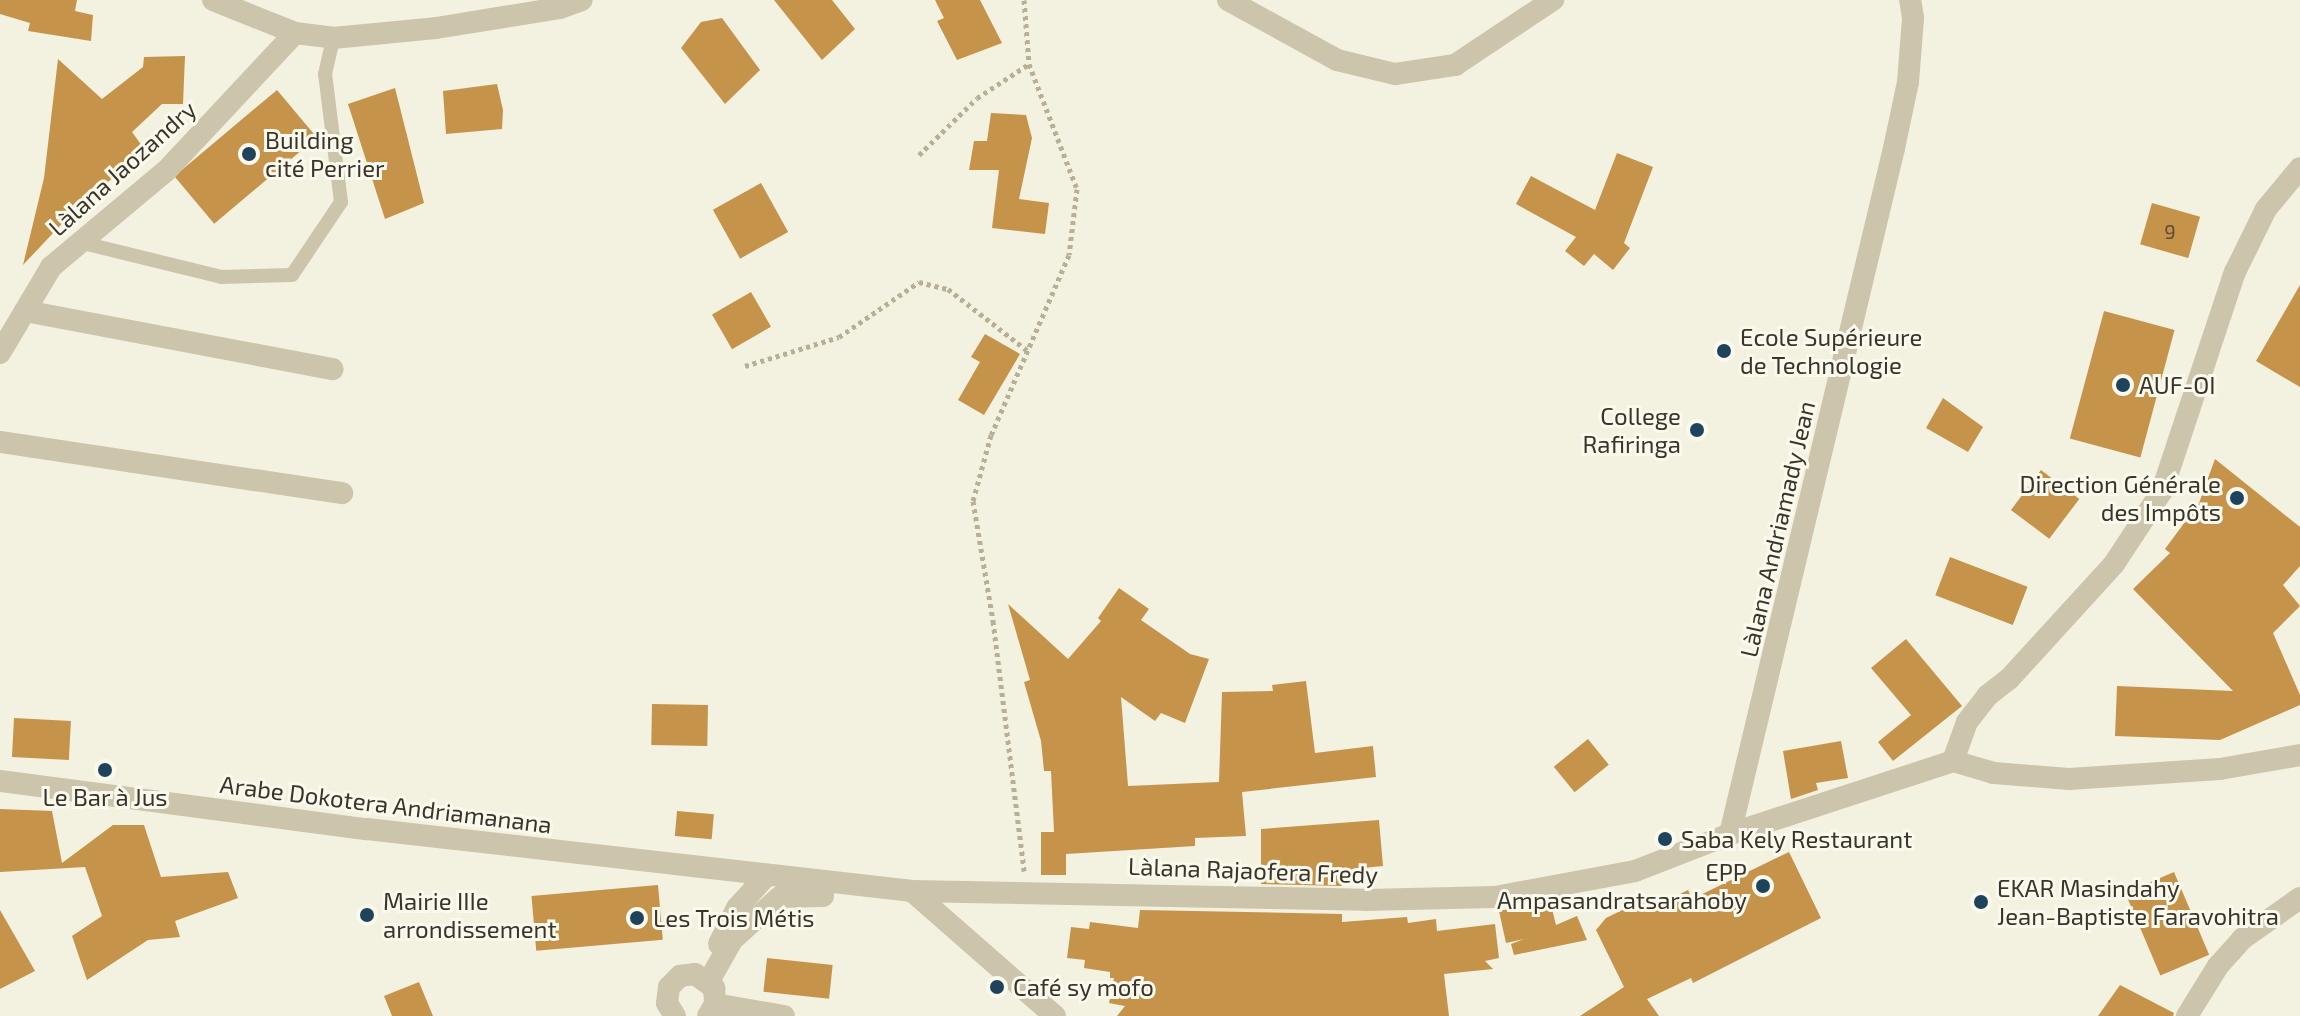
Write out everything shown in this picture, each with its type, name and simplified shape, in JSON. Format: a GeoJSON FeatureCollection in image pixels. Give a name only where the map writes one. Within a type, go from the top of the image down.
{"type":"FeatureCollection","features":[{"type":"Feature","properties":{"kind":"street"},"geometry":{"type":"LineString","coordinates":[[213,0],[295,33],[333,38],[436,28],[560,8],[582,0]]}},
{"type":"Feature","properties":{"kind":"street"},"geometry":{"type":"LineString","coordinates":[[1228,0],[1337,60],[1395,74],[1455,65],[1553,0]]}},
{"type":"Feature","properties":{"kind":"street","name":"Làlana Andriamady Jean"},"geometry":{"type":"LineString","coordinates":[[1730,834],[1894,148],[1908,82],[1913,18],[1910,0]]}},
{"type":"Feature","properties":{"kind":"street","name":"Làlana Jaozandry"},"geometry":{"type":"LineString","coordinates":[[0,353],[51,267],[166,171],[295,33]]}},
{"type":"Feature","properties":{"kind":"street"},"geometry":{"type":"LineString","coordinates":[[2300,168],[2266,209],[2235,272],[2162,491],[2114,564],[2009,679],[1987,696],[1967,722],[1953,761],[2006,775],[2069,779],[2220,769],[2300,755]]}},
{"type":"Feature","properties":{"kind":"street"},"geometry":{"type":"LineString","coordinates":[[25,311],[333,369]]}},
{"type":"Feature","properties":{"kind":"street"},"geometry":{"type":"LineString","coordinates":[[0,442],[342,493]]}},
{"type":"Feature","properties":{"kind":"street","name":"Làlana Rajaofera Fredy"},"geometry":{"type":"LineString","coordinates":[[766,876],[912,891],[1027,890],[1365,900],[1495,897],[1635,871],[1730,834],[1953,761]]}},
{"type":"Feature","properties":{"kind":"street","name":"Arabe Dokotera Andriamanana"},"geometry":{"type":"LineString","coordinates":[[0,781],[766,876]]}},
{"type":"Feature","properties":{"kind":"street"},"geometry":{"type":"LineString","coordinates":[[766,876],[737,908],[706,979],[711,1010],[784,1016]]}},
{"type":"Feature","properties":{"kind":"street"},"geometry":{"type":"LineString","coordinates":[[706,979],[732,940],[780,897],[850,897],[912,891],[1055,1016]]}},
{"type":"Feature","properties":{"kind":"street"},"geometry":{"type":"LineString","coordinates":[[2187,1016],[2218,966],[2242,939],[2300,898]]}},
{"type":"Feature","properties":{"kind":"street"},"geometry":{"type":"LineString","coordinates":[[668,1014],[666,995],[674,981],[687,974],[706,979]]}},
{"type":"Feature","properties":{"kind":"lane"},"geometry":{"type":"LineString","coordinates":[[79,242],[221,277],[292,275],[341,202],[325,74],[333,38]]}},
{"type":"Feature","properties":{"kind":"path"},"geometry":{"type":"LineString","coordinates":[[1024,0],[1029,64],[1077,189],[1069,255],[991,435],[973,501],[993,621],[1027,890]]}},
{"type":"Feature","properties":{"kind":"path"},"geometry":{"type":"LineString","coordinates":[[919,155],[977,98],[1029,64]]}},
{"type":"Feature","properties":{"kind":"path"},"geometry":{"type":"LineString","coordinates":[[745,366],[839,337],[919,282],[948,289],[1028,351]]}},
{"type":"Feature","properties":{"kind":"building"},"geometry":{"type":"Polygon","coordinates":[[[0,0],[77,0],[75,11],[93,15],[91,41],[28,31],[30,23],[0,14],[0,0]]]}},
{"type":"Feature","properties":{"kind":"building"},"geometry":{"type":"Polygon","coordinates":[[[774,0],[832,0],[855,29],[822,60],[774,0]]]}},
{"type":"Feature","properties":{"kind":"building"},"geometry":{"type":"Polygon","coordinates":[[[935,0],[980,0],[1002,43],[957,60],[937,21],[944,18],[935,0]]]}},
{"type":"Feature","properties":{"kind":"building"},"geometry":{"type":"Polygon","coordinates":[[[722,18],[760,70],[725,104],[681,48],[701,22],[722,18]]]}},
{"type":"Feature","properties":{"kind":"building"},"geometry":{"type":"Polygon","coordinates":[[[185,56],[183,104],[162,104],[132,132],[145,150],[72,213],[23,265],[44,178],[58,59],[102,99],[143,67],[144,57],[185,56]]]}},
{"type":"Feature","properties":{"kind":"building"},"geometry":{"type":"Polygon","coordinates":[[[497,84],[503,110],[502,129],[446,134],[443,91],[497,84]]]}},
{"type":"Feature","properties":{"kind":"building"},"geometry":{"type":"Polygon","coordinates":[[[395,88],[424,203],[385,219],[348,104],[395,88]]]}},
{"type":"Feature","properties":{"kind":"building","name":"Building cité Perrier"},"geometry":{"type":"Polygon","coordinates":[[[277,90],[317,137],[214,224],[174,176],[277,90]]]}},
{"type":"Feature","properties":{"kind":"building"},"geometry":{"type":"Polygon","coordinates":[[[991,113],[1026,115],[1032,138],[1019,199],[1049,203],[1045,234],[992,228],[999,170],[969,170],[974,141],[987,141],[991,113]]]}},
{"type":"Feature","properties":{"kind":"building"},"geometry":{"type":"Polygon","coordinates":[[[1617,153],[1653,167],[1624,243],[1630,248],[1613,270],[1594,254],[1584,266],[1565,251],[1576,237],[1516,204],[1531,176],[1595,210],[1617,153]]]}},
{"type":"Feature","properties":{"kind":"building"},"geometry":{"type":"Polygon","coordinates":[[[761,183],[788,232],[740,259],[713,210],[761,183]]]}},
{"type":"Feature","properties":{"kind":"building"},"geometry":{"type":"Polygon","coordinates":[[[2152,203],[2200,217],[2188,258],[2140,244],[2152,203]]]}},
{"type":"Feature","properties":{"kind":"building"},"geometry":{"type":"Polygon","coordinates":[[[2300,285],[2300,387],[2256,361],[2300,285]]]}},
{"type":"Feature","properties":{"kind":"building"},"geometry":{"type":"Polygon","coordinates":[[[751,292],[771,327],[732,349],[712,314],[751,292]]]}},
{"type":"Feature","properties":{"kind":"building","name":"AUF-OI"},"geometry":{"type":"Polygon","coordinates":[[[2104,311],[2175,330],[2140,457],[2070,439],[2104,311]]]}},
{"type":"Feature","properties":{"kind":"building"},"geometry":{"type":"Polygon","coordinates":[[[985,334],[1020,354],[984,415],[958,400],[980,362],[971,357],[985,334]]]}},
{"type":"Feature","properties":{"kind":"building"},"geometry":{"type":"Polygon","coordinates":[[[1943,398],[1983,427],[1968,452],[1926,428],[1943,398]]]}},
{"type":"Feature","properties":{"kind":"building"},"geometry":{"type":"Polygon","coordinates":[[[2215,459],[2300,527],[2300,566],[2283,585],[2300,606],[2273,633],[2300,695],[2300,705],[2220,740],[2115,736],[2117,686],[2233,691],[2133,589],[2170,553],[2165,549],[2199,503],[2215,459]]]}},
{"type":"Feature","properties":{"kind":"building"},"geometry":{"type":"Polygon","coordinates":[[[2041,470],[2079,499],[2049,539],[2011,510],[2041,470]]]}},
{"type":"Feature","properties":{"kind":"building"},"geometry":{"type":"Polygon","coordinates":[[[1950,557],[2027,587],[2013,625],[1935,595],[1950,557]]]}},
{"type":"Feature","properties":{"kind":"building"},"geometry":{"type":"Polygon","coordinates":[[[1119,588],[1149,609],[1141,620],[1190,654],[1209,659],[1185,723],[1161,713],[1155,721],[1121,697],[1128,786],[1219,782],[1222,692],[1273,691],[1272,685],[1306,681],[1315,753],[1373,746],[1376,777],[1242,792],[1246,836],[1195,838],[1195,846],[1066,854],[1066,875],[1041,875],[1041,832],[1054,832],[1051,771],[1044,771],[1041,741],[1024,682],[1030,680],[1008,604],[1068,659],[1101,621],[1098,618],[1119,588]]]}},
{"type":"Feature","properties":{"kind":"building"},"geometry":{"type":"Polygon","coordinates":[[[1906,639],[1962,706],[1893,761],[1878,742],[1911,715],[1871,668],[1906,639]]]}},
{"type":"Feature","properties":{"kind":"building"},"geometry":{"type":"Polygon","coordinates":[[[652,704],[708,705],[707,746],[651,745],[652,704]]]}},
{"type":"Feature","properties":{"kind":"building"},"geometry":{"type":"Polygon","coordinates":[[[14,718],[71,721],[69,760],[12,757],[14,718]]]}},
{"type":"Feature","properties":{"kind":"building"},"geometry":{"type":"Polygon","coordinates":[[[1588,739],[1609,765],[1575,792],[1554,767],[1588,739]]]}},
{"type":"Feature","properties":{"kind":"building"},"geometry":{"type":"Polygon","coordinates":[[[1841,741],[1848,778],[1816,783],[1818,790],[1791,799],[1783,751],[1841,741]]]}},
{"type":"Feature","properties":{"kind":"building"},"geometry":{"type":"Polygon","coordinates":[[[0,809],[52,811],[62,863],[113,825],[144,825],[161,877],[228,872],[238,898],[175,921],[180,937],[148,940],[87,980],[72,936],[102,916],[85,867],[0,872],[0,809]]]}},
{"type":"Feature","properties":{"kind":"building"},"geometry":{"type":"Polygon","coordinates":[[[677,811],[714,814],[712,839],[675,836],[677,811]]]}},
{"type":"Feature","properties":{"kind":"building"},"geometry":{"type":"Polygon","coordinates":[[[1379,820],[1383,866],[1352,869],[1352,875],[1342,876],[1342,886],[1261,884],[1261,829],[1379,820]]]}},
{"type":"Feature","properties":{"kind":"building"},"geometry":{"type":"Polygon","coordinates":[[[1789,852],[1821,918],[1693,983],[1691,978],[1647,999],[1659,1016],[1580,1016],[1624,987],[1596,930],[1606,918],[1649,897],[1654,907],[1688,890],[1692,899],[1789,852]]]}},
{"type":"Feature","properties":{"kind":"building"},"geometry":{"type":"Polygon","coordinates":[[[2174,872],[2209,955],[2160,976],[2125,893],[2174,872]]]}},
{"type":"Feature","properties":{"kind":"building"},"geometry":{"type":"Polygon","coordinates":[[[658,885],[663,940],[536,951],[531,896],[658,885]]]}},
{"type":"Feature","properties":{"kind":"building"},"geometry":{"type":"Polygon","coordinates":[[[1550,901],[1556,925],[1577,916],[1587,940],[1514,955],[1511,944],[1524,939],[1506,943],[1499,911],[1550,901]]]}},
{"type":"Feature","properties":{"kind":"building"},"geometry":{"type":"Polygon","coordinates":[[[0,910],[35,971],[0,989],[0,910]]]}},
{"type":"Feature","properties":{"kind":"building"},"geometry":{"type":"Polygon","coordinates":[[[1140,910],[1342,914],[1342,922],[1407,917],[1408,923],[1436,919],[1437,931],[1495,924],[1499,958],[1485,961],[1493,969],[1444,974],[1449,1016],[1117,1016],[1125,1006],[1109,1003],[1114,978],[1110,978],[1110,972],[1084,968],[1085,960],[1067,958],[1071,927],[1089,929],[1090,922],[1138,928],[1140,910]]]}},
{"type":"Feature","properties":{"kind":"building"},"geometry":{"type":"Polygon","coordinates":[[[767,958],[833,965],[829,999],[763,992],[767,958]]]}},
{"type":"Feature","properties":{"kind":"building"},"geometry":{"type":"Polygon","coordinates":[[[419,982],[433,1016],[392,1016],[384,996],[419,982]]]}},
{"type":"Feature","properties":{"kind":"building"},"geometry":{"type":"Polygon","coordinates":[[[2120,985],[2174,1013],[2173,1016],[2098,1016],[2120,985]]]}},
{"type":"Feature","properties":{"kind":"place","name":"Building cité Perrier"},"geometry":{"type":"Point","coordinates":[249,154]}},
{"type":"Feature","properties":{"kind":"place","name":"Ecole Supérieure de Technologie"},"geometry":{"type":"Point","coordinates":[1724,351]}},
{"type":"Feature","properties":{"kind":"place","name":"AUF-OI"},"geometry":{"type":"Point","coordinates":[2123,385]}},
{"type":"Feature","properties":{"kind":"place","name":"College Rafiringa"},"geometry":{"type":"Point","coordinates":[1697,430]}},
{"type":"Feature","properties":{"kind":"place","name":"Direction Générale des Impôts"},"geometry":{"type":"Point","coordinates":[2237,498]}},
{"type":"Feature","properties":{"kind":"place","name":"Le Bar à Jus"},"geometry":{"type":"Point","coordinates":[105,770]}},
{"type":"Feature","properties":{"kind":"place","name":"Saba Kely Restaurant"},"geometry":{"type":"Point","coordinates":[1665,839]}},
{"type":"Feature","properties":{"kind":"place","name":"EPP Ampasandratsarahoby"},"geometry":{"type":"Point","coordinates":[1763,886]}},
{"type":"Feature","properties":{"kind":"place","name":"EKAR Masindahy Jean-Baptiste Faravohitra"},"geometry":{"type":"Point","coordinates":[1981,902]}},
{"type":"Feature","properties":{"kind":"place","name":"Mairie IIIe arrondissement"},"geometry":{"type":"Point","coordinates":[367,915]}},
{"type":"Feature","properties":{"kind":"place","name":"Les Trois Métis"},"geometry":{"type":"Point","coordinates":[637,918]}},
{"type":"Feature","properties":{"kind":"place","name":"Café sy mofo"},"geometry":{"type":"Point","coordinates":[997,987]}}]}
